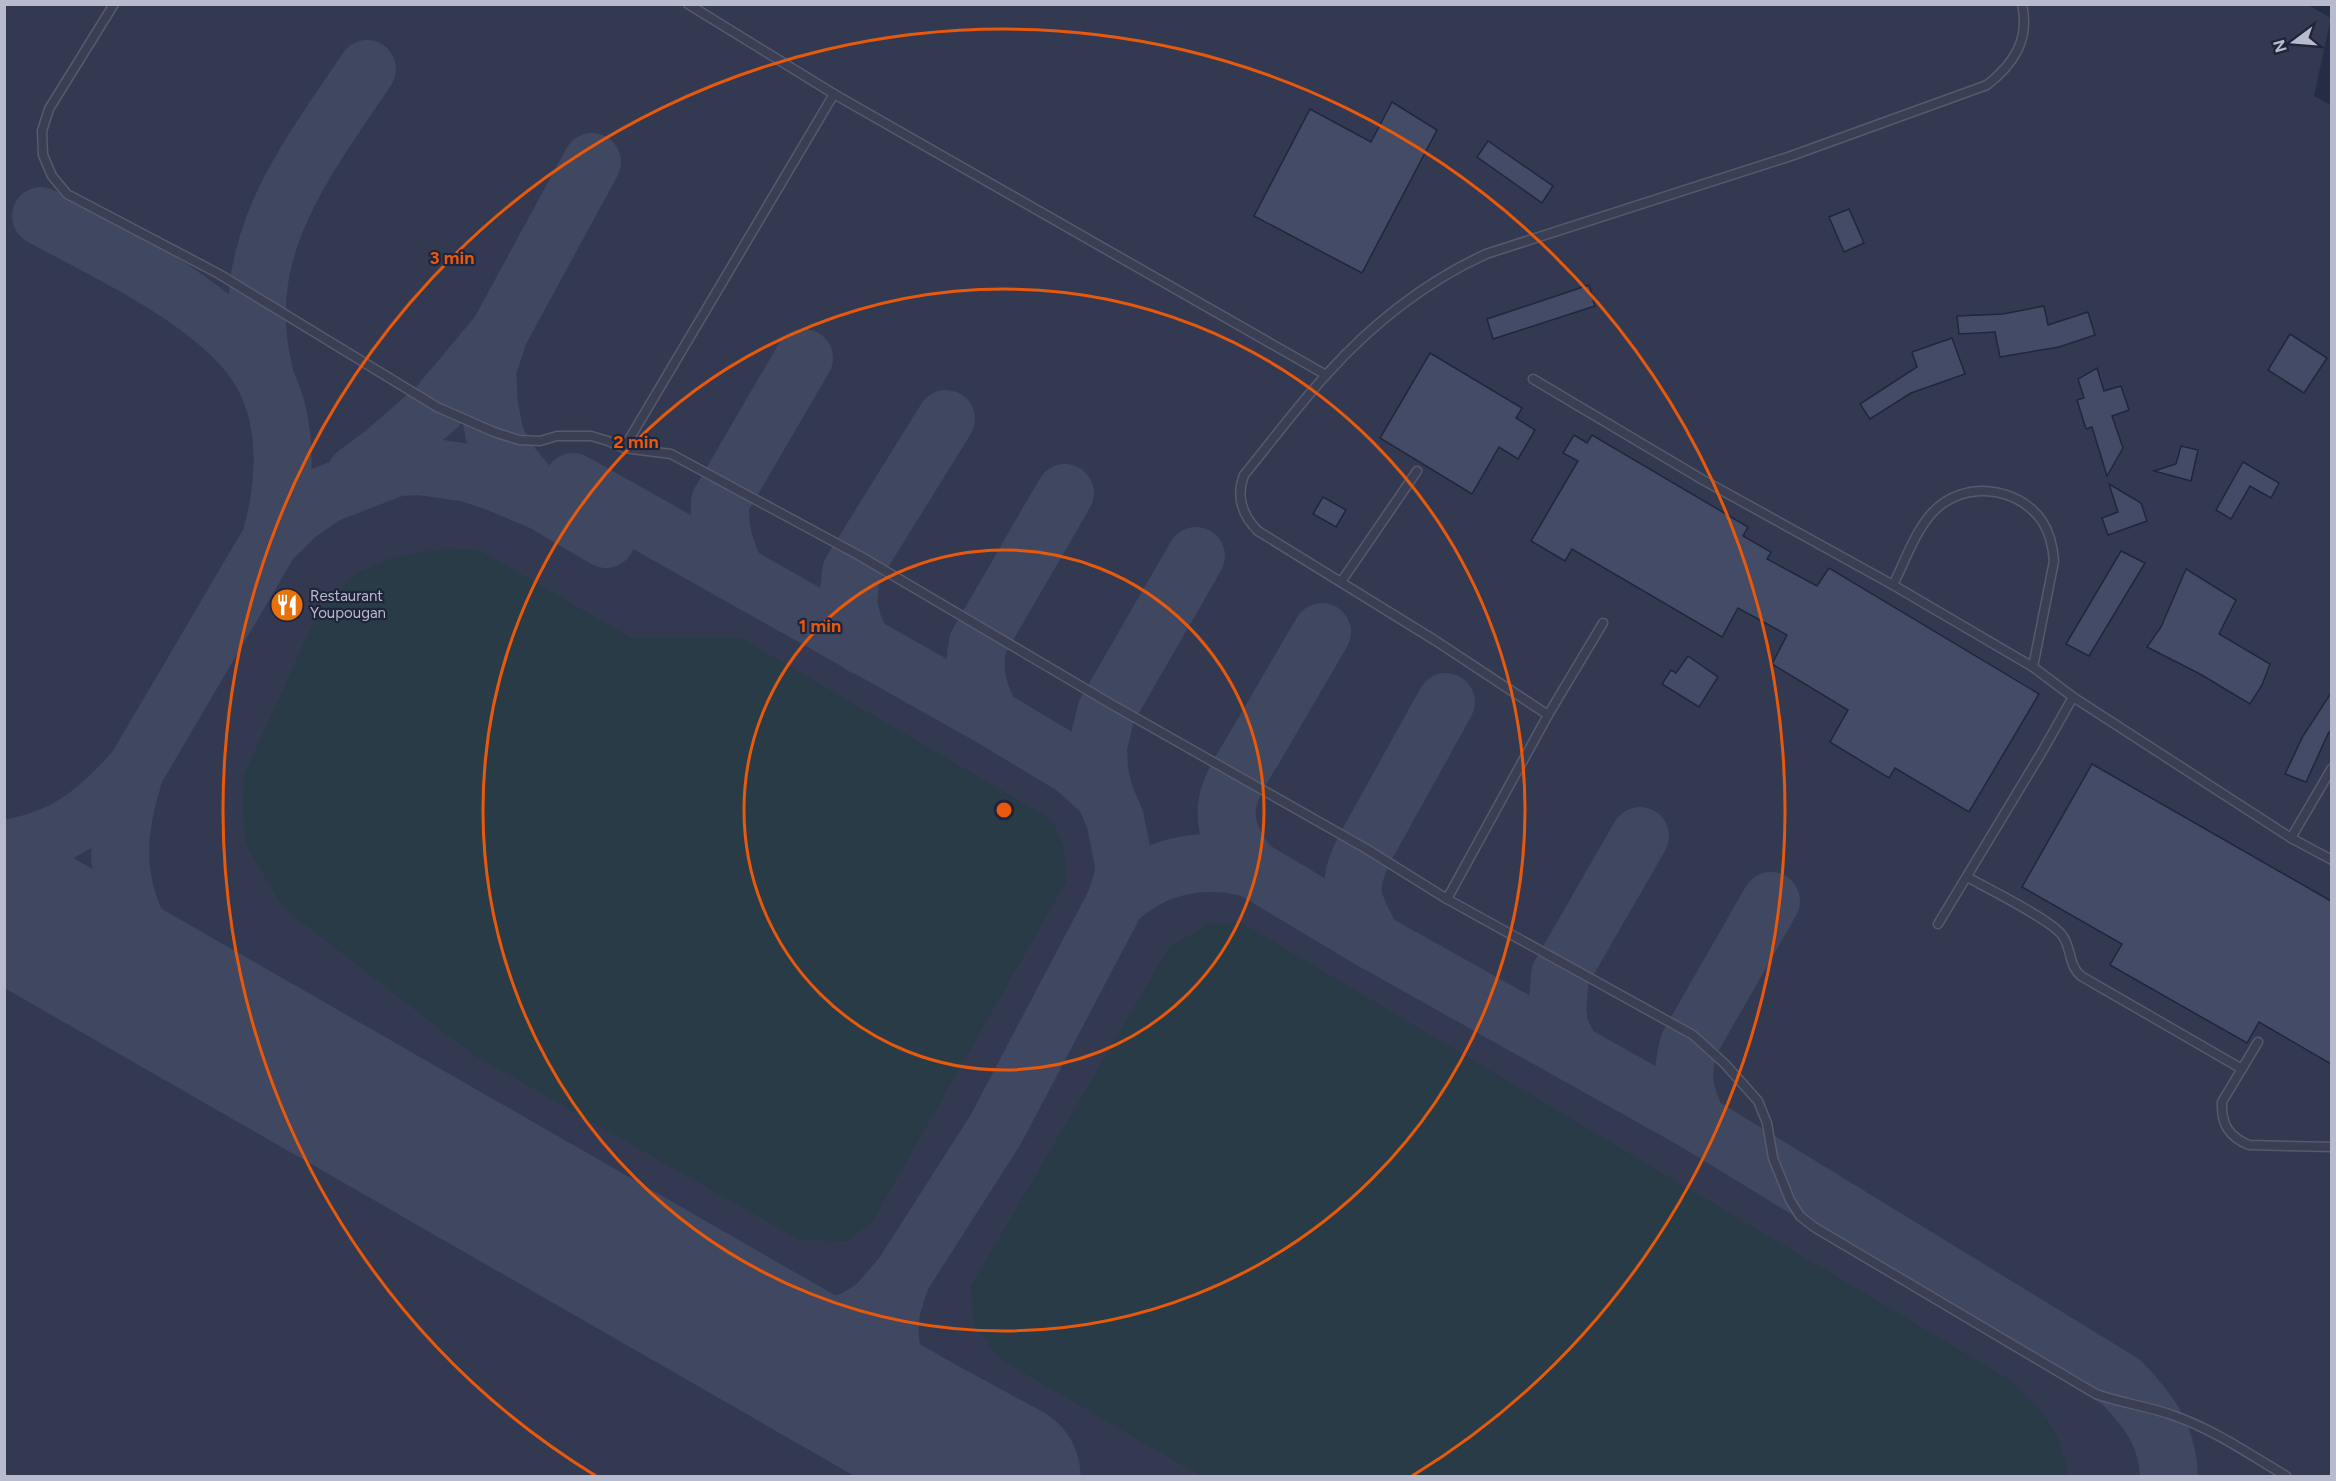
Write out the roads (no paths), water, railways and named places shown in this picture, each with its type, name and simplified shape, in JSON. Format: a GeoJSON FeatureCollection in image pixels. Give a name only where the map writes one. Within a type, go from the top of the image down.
{"type":"FeatureCollection","features":[{"type":"Feature","properties":{"kind":"lane"},"geometry":{"type":"LineString","coordinates":[[114,4],[49,109],[42,131],[43,154],[47,165],[52,176],[67,194],[219,273],[437,407],[494,432],[519,440],[540,441],[557,436],[591,436],[624,448],[671,454],[860,556],[1111,704],[1365,848],[1447,899],[1693,1035],[1725,1064],[1758,1101],[1767,1123],[1773,1158],[1790,1200],[1800,1216],[1814,1227],[2096,1394],[2120,1402],[2145,1406],[2196,1424],[2286,1476]]}},
{"type":"Feature","properties":{"kind":"lane"},"geometry":{"type":"LineString","coordinates":[[688,4],[834,94],[1326,375]]}},
{"type":"Feature","properties":{"kind":"lane"},"geometry":{"type":"LineString","coordinates":[[1548,715],[1436,641],[1258,531],[1249,522],[1240,498],[1244,475],[1326,375],[1405,302],[1443,276],[1486,254],[1791,156],[1987,85],[2008,67],[2021,46],[2025,21],[2022,4]]}},
{"type":"Feature","properties":{"kind":"lane"},"geometry":{"type":"LineString","coordinates":[[624,448],[834,94]]}},
{"type":"Feature","properties":{"kind":"lane"},"geometry":{"type":"LineString","coordinates":[[1533,379],[1703,480],[1893,585],[2033,667],[2073,697],[2291,838],[2331,860]]}},
{"type":"Feature","properties":{"kind":"lane"},"geometry":{"type":"LineString","coordinates":[[1341,582],[1417,471]]}},
{"type":"Feature","properties":{"kind":"lane"},"geometry":{"type":"LineString","coordinates":[[1893,585],[1924,522],[1944,502],[1969,492],[1983,490],[2010,496],[2022,502],[2033,511],[2045,528],[2053,547],[2054,561],[2033,667]]}},
{"type":"Feature","properties":{"kind":"lane"},"geometry":{"type":"LineString","coordinates":[[1447,899],[1548,715],[1603,623]]}},
{"type":"Feature","properties":{"kind":"lane"},"geometry":{"type":"LineString","coordinates":[[1938,924],[2073,697]]}},
{"type":"Feature","properties":{"kind":"lane"},"geometry":{"type":"LineString","coordinates":[[2291,838],[2331,768]]}},
{"type":"Feature","properties":{"kind":"lane"},"geometry":{"type":"LineString","coordinates":[[1967,877],[2056,929],[2068,945],[2072,965],[2081,976],[2242,1069]]}},
{"type":"Feature","properties":{"kind":"lane"},"geometry":{"type":"LineString","coordinates":[[2258,1042],[2222,1102],[2225,1124],[2231,1134],[2249,1145],[2331,1147]]}},
{"type":"Feature","properties":{"kind":"place","name":"Restaurant Youpougan"},"geometry":{"type":"Point","coordinates":[287,605]}}]}
